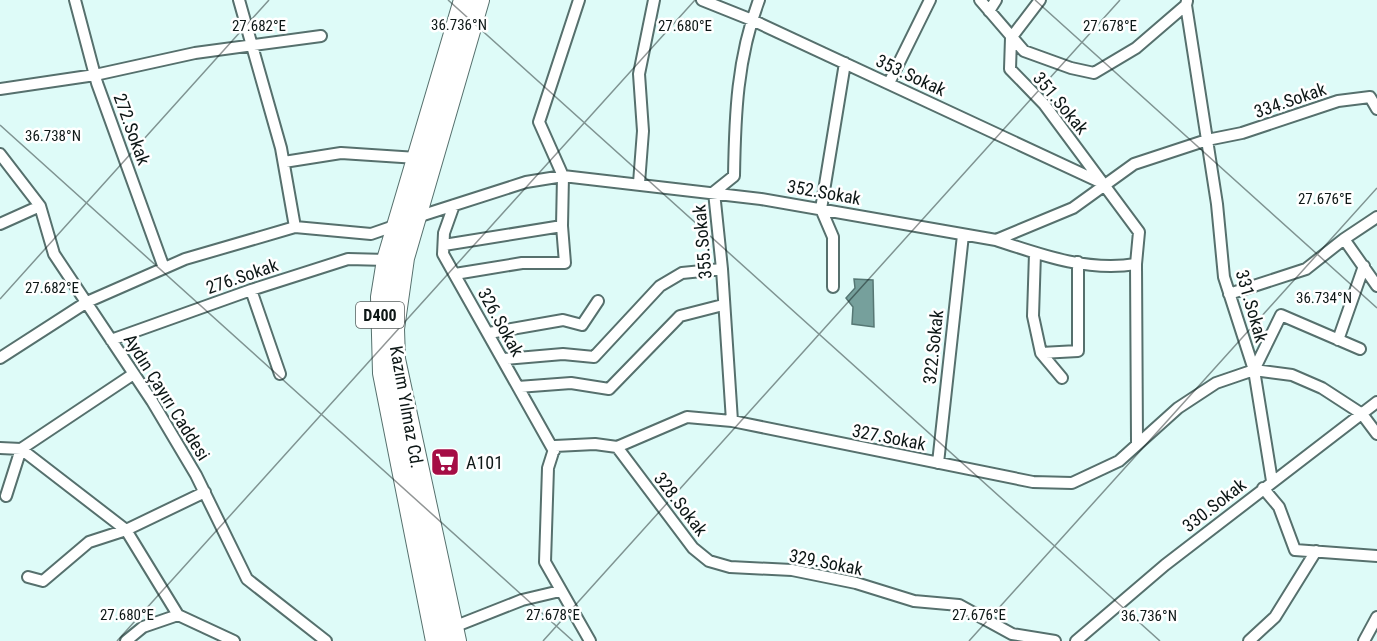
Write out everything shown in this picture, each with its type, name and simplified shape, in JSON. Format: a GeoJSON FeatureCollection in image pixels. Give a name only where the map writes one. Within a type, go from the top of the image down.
{"type":"FeatureCollection","features":[{"type":"Feature","properties":{"kind":"highway","name":"Kazım Yılmaz Cd."},"geometry":{"type":"LineString","coordinates":[[441,637],[383,373],[381,297],[387,260],[464,0]]}},
{"type":"Feature","properties":{"kind":"highway","name":"Kazım Yılmaz Cd."},"geometry":{"type":"LineString","coordinates":[[441,637],[395,359],[394,329],[399,286],[479,0]]}},
{"type":"Feature","properties":{"kind":"street","name":"272.Sokak"},"geometry":{"type":"LineString","coordinates":[[75,0],[95,75],[164,268]]}},
{"type":"Feature","properties":{"kind":"street"},"geometry":{"type":"LineString","coordinates":[[239,0],[284,162],[296,227]]}},
{"type":"Feature","properties":{"kind":"street"},"geometry":{"type":"LineString","coordinates":[[455,274],[522,263],[565,263],[562,226],[563,176],[539,122],[579,0]]}},
{"type":"Feature","properties":{"kind":"street"},"geometry":{"type":"LineString","coordinates":[[639,183],[643,131],[639,75],[654,0]]}},
{"type":"Feature","properties":{"kind":"street","name":"353.Sokak"},"geometry":{"type":"LineString","coordinates":[[702,0],[752,20],[1104,183]]}},
{"type":"Feature","properties":{"kind":"street","name":"355.Sokak"},"geometry":{"type":"LineString","coordinates":[[732,421],[722,269],[714,192],[734,176],[736,92],[752,20],[759,0]]}},
{"type":"Feature","properties":{"kind":"street"},"geometry":{"type":"LineString","coordinates":[[889,83],[930,0]]}},
{"type":"Feature","properties":{"kind":"street"},"geometry":{"type":"LineString","coordinates":[[980,0],[1023,51],[1094,73],[1136,48],[1187,2]]}},
{"type":"Feature","properties":{"kind":"street"},"geometry":{"type":"LineString","coordinates":[[989,12],[996,0]]}},
{"type":"Feature","properties":{"kind":"street"},"geometry":{"type":"LineString","coordinates":[[1011,38],[1040,0]]}},
{"type":"Feature","properties":{"kind":"street","name":"331.Sokak"},"geometry":{"type":"LineString","coordinates":[[1187,2],[1224,277],[1254,370],[1267,484]]}},
{"type":"Feature","properties":{"kind":"street"},"geometry":{"type":"LineString","coordinates":[[0,89],[95,75],[195,53],[253,47],[321,36]]}},
{"type":"Feature","properties":{"kind":"street","name":"351.Sokak"},"geometry":{"type":"LineString","coordinates":[[1011,38],[1010,69],[1044,104],[1139,232],[1136,264],[1137,443]]}},
{"type":"Feature","properties":{"kind":"street"},"geometry":{"type":"LineString","coordinates":[[833,287],[832,237],[821,209],[844,63]]}},
{"type":"Feature","properties":{"kind":"street","name":"334.Sokak"},"geometry":{"type":"LineString","coordinates":[[1207,140],[1242,134],[1338,101],[1370,97],[1377,109]]}},
{"type":"Feature","properties":{"kind":"street"},"geometry":{"type":"LineString","coordinates":[[996,240],[1073,208],[1104,183],[1134,164],[1207,140]]}},
{"type":"Feature","properties":{"kind":"street"},"geometry":{"type":"LineString","coordinates":[[284,162],[342,153],[417,158]]}},
{"type":"Feature","properties":{"kind":"street","name":"Aydın Çayırı Caddesi"},"geometry":{"type":"LineString","coordinates":[[0,154],[40,206],[54,254],[132,375],[152,401],[205,492],[247,579],[326,641]]}},
{"type":"Feature","properties":{"kind":"street","name":"352.Sokak"},"geometry":{"type":"LineString","coordinates":[[417,217],[526,182],[563,176],[714,192],[821,209],[996,240],[1056,260],[1121,267],[1136,264]]}},
{"type":"Feature","properties":{"kind":"street"},"geometry":{"type":"LineString","coordinates":[[454,205],[444,233],[444,245],[562,226]]}},
{"type":"Feature","properties":{"kind":"street"},"geometry":{"type":"LineString","coordinates":[[0,224],[40,206]]}},
{"type":"Feature","properties":{"kind":"street"},"geometry":{"type":"LineString","coordinates":[[1229,294],[1306,269],[1377,217]]}},
{"type":"Feature","properties":{"kind":"street"},"geometry":{"type":"LineString","coordinates":[[0,358],[87,302],[185,259],[296,227],[371,234],[397,225]]}},
{"type":"Feature","properties":{"kind":"street","name":"322.Sokak"},"geometry":{"type":"LineString","coordinates":[[938,463],[963,235]]}},
{"type":"Feature","properties":{"kind":"street"},"geometry":{"type":"LineString","coordinates":[[1344,239],[1377,286]]}},
{"type":"Feature","properties":{"kind":"street","name":"326.Sokak"},"geometry":{"type":"LineString","coordinates":[[444,245],[443,254],[554,451]]}},
{"type":"Feature","properties":{"kind":"street"},"geometry":{"type":"LineString","coordinates":[[1035,253],[1033,316],[1041,353],[1062,378]]}},
{"type":"Feature","properties":{"kind":"street","name":"276.Sokak"},"geometry":{"type":"LineString","coordinates":[[111,340],[250,290],[348,259],[387,260]]}},
{"type":"Feature","properties":{"kind":"street"},"geometry":{"type":"LineString","coordinates":[[1041,353],[1078,351],[1078,262]]}},
{"type":"Feature","properties":{"kind":"street"},"geometry":{"type":"LineString","coordinates":[[1338,340],[1364,266]]}},
{"type":"Feature","properties":{"kind":"street"},"geometry":{"type":"LineString","coordinates":[[504,359],[563,354],[594,357],[660,286],[682,273],[722,269]]}},
{"type":"Feature","properties":{"kind":"street"},"geometry":{"type":"LineString","coordinates":[[250,290],[280,374]]}},
{"type":"Feature","properties":{"kind":"street"},"geometry":{"type":"LineString","coordinates":[[489,333],[563,320],[582,325],[598,301]]}},
{"type":"Feature","properties":{"kind":"street"},"geometry":{"type":"LineString","coordinates":[[519,387],[571,383],[609,389],[680,316],[723,305]]}},
{"type":"Feature","properties":{"kind":"street"},"geometry":{"type":"LineString","coordinates":[[1254,370],[1281,315],[1360,349]]}},
{"type":"Feature","properties":{"kind":"street","name":"327.Sokak"},"geometry":{"type":"LineString","coordinates":[[554,451],[555,446],[595,444],[617,447],[687,417],[773,427],[835,444],[896,452],[1033,482],[1072,483],[1119,461],[1178,408],[1216,383],[1254,370],[1292,375],[1322,388],[1362,414],[1377,434]]}},
{"type":"Feature","properties":{"kind":"street"},"geometry":{"type":"LineString","coordinates":[[6,496],[21,449],[132,375]]}},
{"type":"Feature","properties":{"kind":"street","name":"330.Sokak"},"geometry":{"type":"LineString","coordinates":[[1076,641],[1165,565],[1267,484],[1377,402]]}},
{"type":"Feature","properties":{"kind":"street","name":"328.Sokak"},"geometry":{"type":"LineString","coordinates":[[617,447],[693,548],[710,561],[730,567]]}},
{"type":"Feature","properties":{"kind":"street"},"geometry":{"type":"LineString","coordinates":[[0,448],[21,449],[126,530],[178,615],[234,641]]}},
{"type":"Feature","properties":{"kind":"street"},"geometry":{"type":"LineString","coordinates":[[554,451],[548,468],[544,562],[590,641]]}},
{"type":"Feature","properties":{"kind":"street"},"geometry":{"type":"LineString","coordinates":[[1267,484],[1279,507],[1294,550],[1377,556]]}},
{"type":"Feature","properties":{"kind":"street"},"geometry":{"type":"LineString","coordinates":[[28,577],[44,581],[89,542],[126,530],[205,492]]}},
{"type":"Feature","properties":{"kind":"street"},"geometry":{"type":"LineString","coordinates":[[1249,641],[1275,617],[1316,551]]}},
{"type":"Feature","properties":{"kind":"street","name":"329.Sokak"},"geometry":{"type":"LineString","coordinates":[[730,567],[792,570],[856,584],[914,601],[959,605],[1012,634],[1055,641]]}},
{"type":"Feature","properties":{"kind":"street"},"geometry":{"type":"LineString","coordinates":[[441,637],[522,600],[560,591]]}},
{"type":"Feature","properties":{"kind":"street"},"geometry":{"type":"LineString","coordinates":[[126,641],[143,627],[178,615]]}},
{"type":"Feature","properties":{"kind":"street"},"geometry":{"type":"LineString","coordinates":[[1364,641],[1377,617]]}},
{"type":"Feature","properties":{"kind":"water"},"geometry":{"type":"Polygon","coordinates":[[[854,279],[873,280],[874,327],[852,324],[853,307],[846,298],[855,288],[854,279]]]}},
{"type":"Feature","properties":{"kind":"place","name":"A101"},"geometry":{"type":"Point","coordinates":[445,462]}}]}
